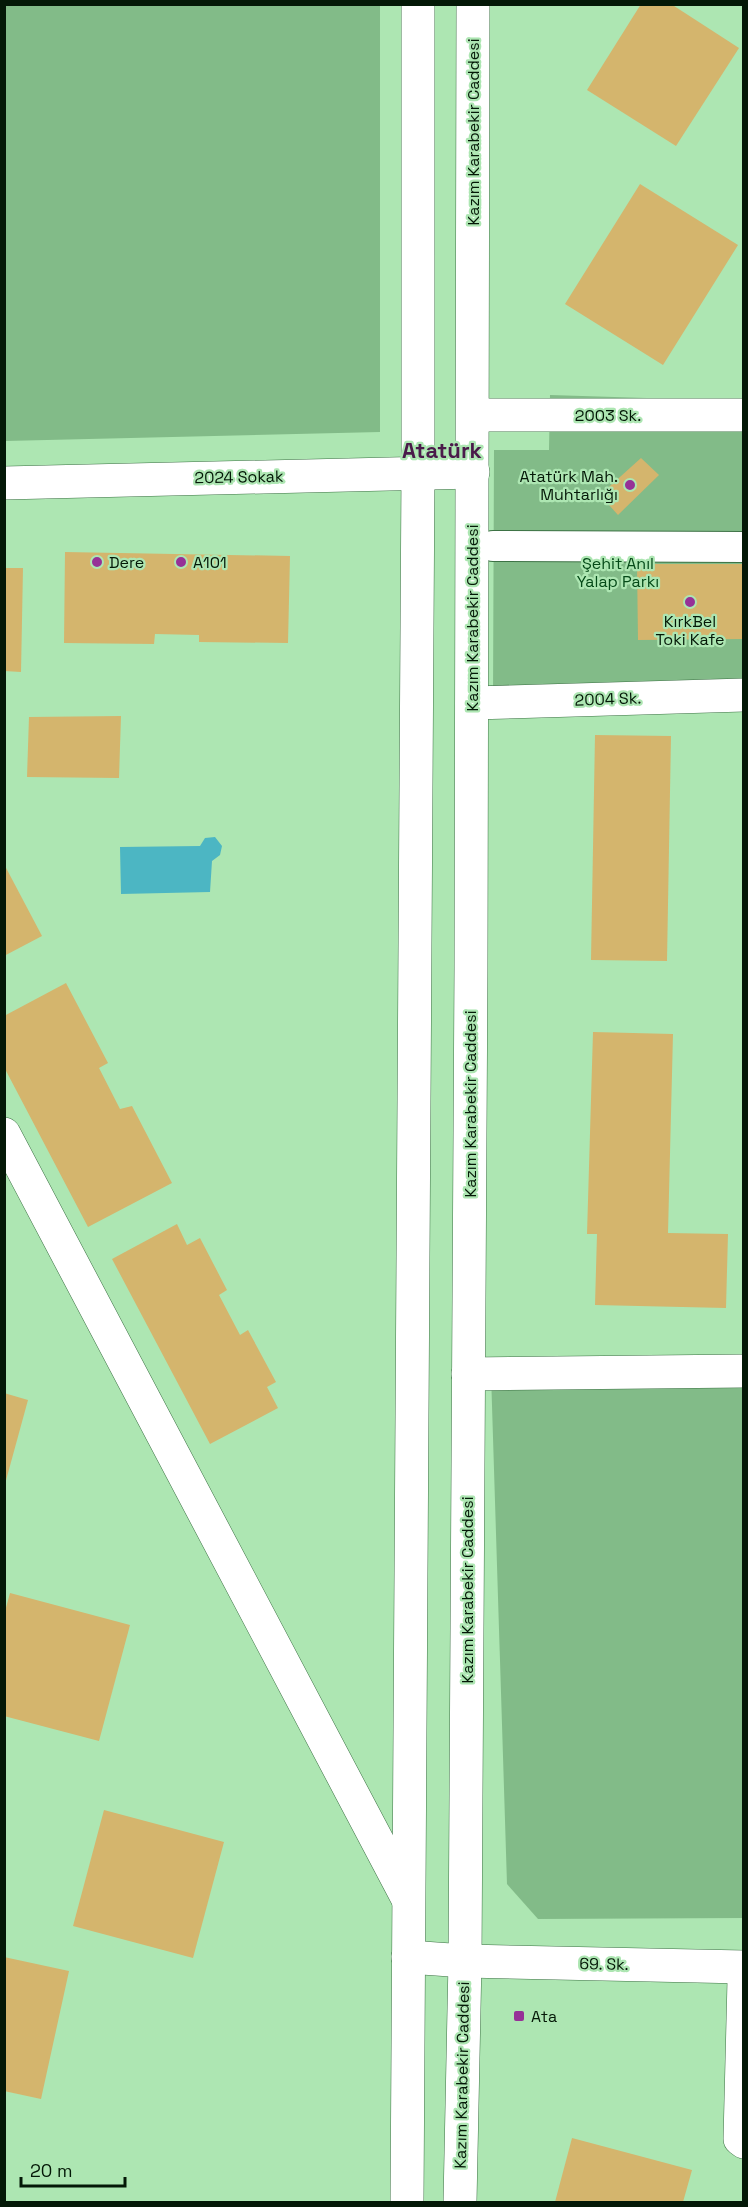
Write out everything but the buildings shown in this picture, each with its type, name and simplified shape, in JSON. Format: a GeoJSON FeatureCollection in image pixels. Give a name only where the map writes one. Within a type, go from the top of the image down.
{"type":"FeatureCollection","features":[{"type":"Feature","properties":{"kind":"street"},"geometry":{"type":"LineString","coordinates":[[407,2202],[418,472],[418,4]]}},
{"type":"Feature","properties":{"kind":"street","name":"Kazım Karabekir Caddesi"},"geometry":{"type":"LineString","coordinates":[[460,2202],[465,1961],[473,472],[473,4]]}},
{"type":"Feature","properties":{"kind":"street","name":"2003 Sk."},"geometry":{"type":"LineString","coordinates":[[473,415],[744,415]]}},
{"type":"Feature","properties":{"kind":"street","name":"2024 Sokak"},"geometry":{"type":"LineString","coordinates":[[4,483],[473,472]]}},
{"type":"Feature","properties":{"kind":"street"},"geometry":{"type":"LineString","coordinates":[[602,546],[628,522]]}},
{"type":"Feature","properties":{"kind":"street"},"geometry":{"type":"LineString","coordinates":[[493,546],[744,547]]}},
{"type":"Feature","properties":{"kind":"street","name":"2004 Sk."},"geometry":{"type":"LineString","coordinates":[[472,703],[744,694]]}},
{"type":"Feature","properties":{"kind":"street"},"geometry":{"type":"LineString","coordinates":[[4,1134],[408,1899]]}},
{"type":"Feature","properties":{"kind":"street"},"geometry":{"type":"LineString","coordinates":[[468,1374],[744,1371]]}},
{"type":"Feature","properties":{"kind":"street","name":"69. Sk."},"geometry":{"type":"LineString","coordinates":[[408,1957],[465,1961],[744,1967]]}},
{"type":"Feature","properties":{"kind":"street"},"geometry":{"type":"LineString","coordinates":[[744,1980],[740,2139],[744,2142]]}},
{"type":"Feature","properties":{"kind":"green space"},"geometry":{"type":"Polygon","coordinates":[[[4,5],[380,5],[380,432],[5,441],[4,5]]]}},
{"type":"Feature","properties":{"kind":"green space","name":"Şehit Anıl Yalap Parkı"},"geometry":{"type":"Polygon","coordinates":[[[550,395],[743,401],[743,695],[493,702],[494,450],[549,450],[550,395]]]}},
{"type":"Feature","properties":{"kind":"green space"},"geometry":{"type":"Polygon","coordinates":[[[743,1371],[743,1918],[538,1919],[507,1884],[491,1374],[743,1371]]]}},
{"type":"Feature","properties":{"kind":"water"},"geometry":{"type":"Polygon","coordinates":[[[215,837],[222,846],[220,855],[212,861],[210,892],[121,894],[120,847],[200,846],[205,838],[215,837]]]}},
{"type":"Feature","properties":{"kind":"place","name":"Atatürk Mah. Muhtarlığı"},"geometry":{"type":"Point","coordinates":[630,485]}},
{"type":"Feature","properties":{"kind":"place","name":"Dere"},"geometry":{"type":"Point","coordinates":[97,562]}},
{"type":"Feature","properties":{"kind":"place","name":"A101"},"geometry":{"type":"Point","coordinates":[181,562]}},
{"type":"Feature","properties":{"kind":"place","name":"KırkBel Toki Kafe"},"geometry":{"type":"Point","coordinates":[690,602]}},
{"type":"Feature","properties":{"kind":"place","name":"Ata"},"geometry":{"type":"Point","coordinates":[519,2016]}},
{"type":"Feature","properties":{"kind":"district","name":"Atatürk"},"geometry":{"type":"Point","coordinates":[442,450]}}]}
